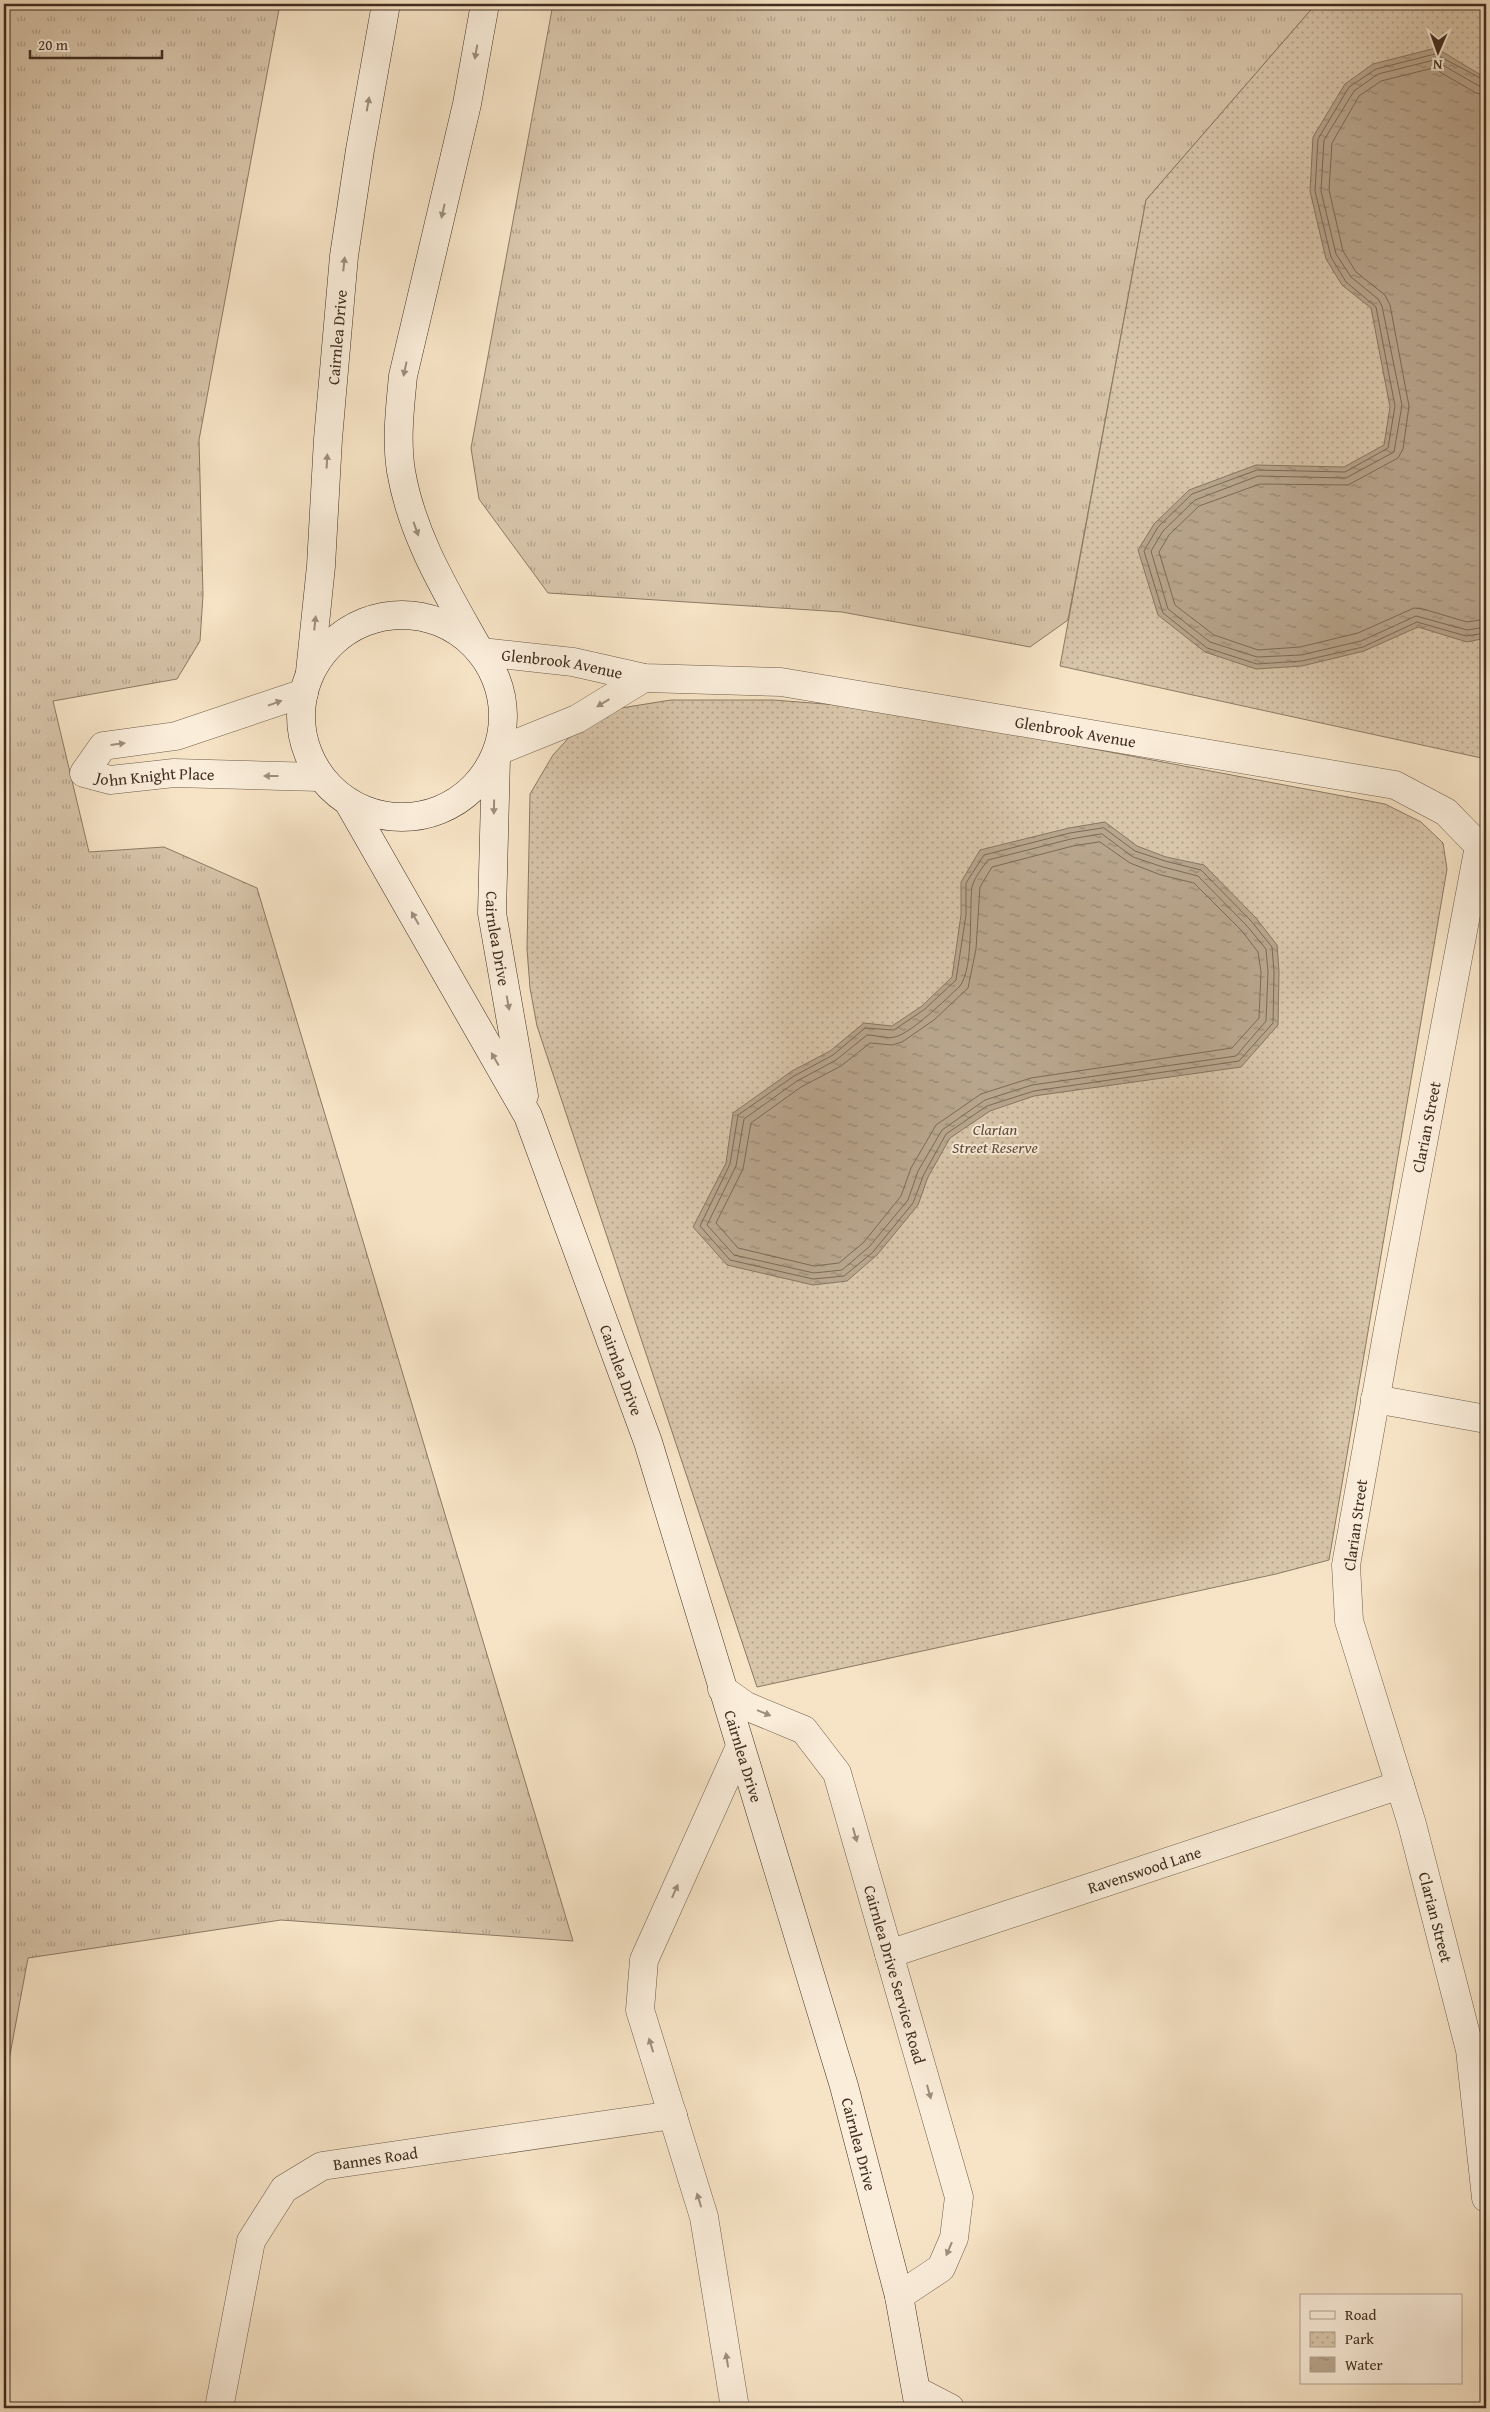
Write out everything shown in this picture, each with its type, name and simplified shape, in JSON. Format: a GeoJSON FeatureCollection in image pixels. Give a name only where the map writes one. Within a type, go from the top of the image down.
{"type":"FeatureCollection","features":[{"type":"Feature","properties":{"kind":"street","name":"Cairnlea Drive"},"geometry":{"type":"LineString","coordinates":[[319,777],[304,745],[299,716],[307,682],[321,566],[328,439],[344,256],[360,150],[386,4]]}},
{"type":"Feature","properties":{"kind":"street"},"geometry":{"type":"LineString","coordinates":[[319,777],[350,805],[384,817],[426,816],[458,802],[476,787],[497,754],[503,736],[503,700],[497,679],[438,577],[418,534],[401,470],[398,422],[403,376],[467,104],[485,4]]}},
{"type":"Feature","properties":{"kind":"street"},"geometry":{"type":"LineString","coordinates":[[307,682],[330,643],[364,621],[399,614],[427,617],[459,631],[480,650]]}},
{"type":"Feature","properties":{"kind":"street","name":"Glenbrook Avenue"},"geometry":{"type":"LineString","coordinates":[[480,650],[573,662],[644,678],[781,682],[1395,785],[1446,812],[1483,844]]}},
{"type":"Feature","properties":{"kind":"street","name":"Glenbrook Avenue"},"geometry":{"type":"LineString","coordinates":[[497,754],[577,719],[644,678]]}},
{"type":"Feature","properties":{"kind":"street","name":"John Knight Place"},"geometry":{"type":"LineString","coordinates":[[307,682],[176,736],[103,746],[84,773],[110,780],[174,773],[319,777]]}},
{"type":"Feature","properties":{"kind":"street","name":"Cairnlea Drive"},"geometry":{"type":"LineString","coordinates":[[497,754],[492,913],[528,1116]]}},
{"type":"Feature","properties":{"kind":"street","name":"Cairnlea Drive"},"geometry":{"type":"LineString","coordinates":[[350,805],[528,1116],[648,1442],[844,2086],[900,2296],[918,2400]]}},
{"type":"Feature","properties":{"kind":"street","name":"Clarian Street"},"geometry":{"type":"LineString","coordinates":[[1483,844],[1375,1400],[1346,1566],[1349,1621],[1478,2048],[1486,2198]]}},
{"type":"Feature","properties":{"kind":"street"},"geometry":{"type":"LineString","coordinates":[[1375,1400],[1486,1419]]}},
{"type":"Feature","properties":{"kind":"street","name":"Cairnlea Drive Service Road"},"geometry":{"type":"LineString","coordinates":[[722,1689],[746,1706],[804,1730],[838,1772],[959,2197],[954,2238],[941,2268],[900,2296]]}},
{"type":"Feature","properties":{"kind":"street"},"geometry":{"type":"LineString","coordinates":[[735,2408],[704,2217],[640,2010],[644,1960],[740,1749]]}},
{"type":"Feature","properties":{"kind":"street","name":"Ravenswood Lane"},"geometry":{"type":"LineString","coordinates":[[889,1954],[1400,1785]]}},
{"type":"Feature","properties":{"kind":"street","name":"Bannes Road"},"geometry":{"type":"LineString","coordinates":[[219,2408],[251,2241],[284,2189],[322,2166],[673,2116]]}},
{"type":"Feature","properties":{"kind":"street"},"geometry":{"type":"LineString","coordinates":[[918,2400],[950,2408]]}},
{"type":"Feature","properties":{"kind":"green space"},"geometry":{"type":"Polygon","coordinates":[[[4,4],[280,4],[199,440],[203,595],[200,641],[177,679],[53,701],[89,852],[164,847],[257,888],[573,1941],[281,1920],[28,1958],[4,2087],[4,4]]]}},
{"type":"Feature","properties":{"kind":"green space"},"geometry":{"type":"Polygon","coordinates":[[[553,4],[1316,4],[1146,200],[1068,620],[1030,647],[842,612],[548,593],[479,499],[471,448],[553,4]]]}},
{"type":"Feature","properties":{"kind":"green space"},"geometry":{"type":"Polygon","coordinates":[[[1316,4],[1486,4],[1486,759],[1060,666],[1146,200],[1316,4]]]}},
{"type":"Feature","properties":{"kind":"green space","name":"Clarian Street Reserve"},"geometry":{"type":"Polygon","coordinates":[[[671,700],[773,700],[877,708],[1385,804],[1421,822],[1443,843],[1447,869],[1329,1560],[1276,1574],[757,1687],[537,1026],[530,988],[527,949],[530,794],[553,755],[574,732],[615,709],[671,700]]]}},
{"type":"Feature","properties":{"kind":"water"},"geometry":{"type":"Polygon","coordinates":[[[1436,48],[1486,78],[1486,638],[1467,642],[1418,627],[1364,651],[1302,666],[1256,669],[1205,652],[1158,615],[1138,550],[1154,524],[1189,490],[1256,465],[1344,467],[1384,445],[1390,407],[1371,308],[1342,285],[1326,259],[1310,191],[1313,137],[1345,84],[1373,64],[1436,48]]]}},
{"type":"Feature","properties":{"kind":"water"},"geometry":{"type":"Polygon","coordinates":[[[1105,822],[1137,846],[1166,857],[1204,865],[1256,918],[1277,945],[1279,971],[1278,1025],[1241,1067],[1034,1096],[990,1111],[950,1138],[928,1177],[918,1205],[877,1255],[847,1281],[813,1285],[727,1265],[693,1227],[726,1163],[733,1113],[792,1071],[830,1051],[864,1023],[892,1026],[922,1006],[952,977],[961,915],[961,882],[980,850],[1069,828],[1105,822]]]}}]}
